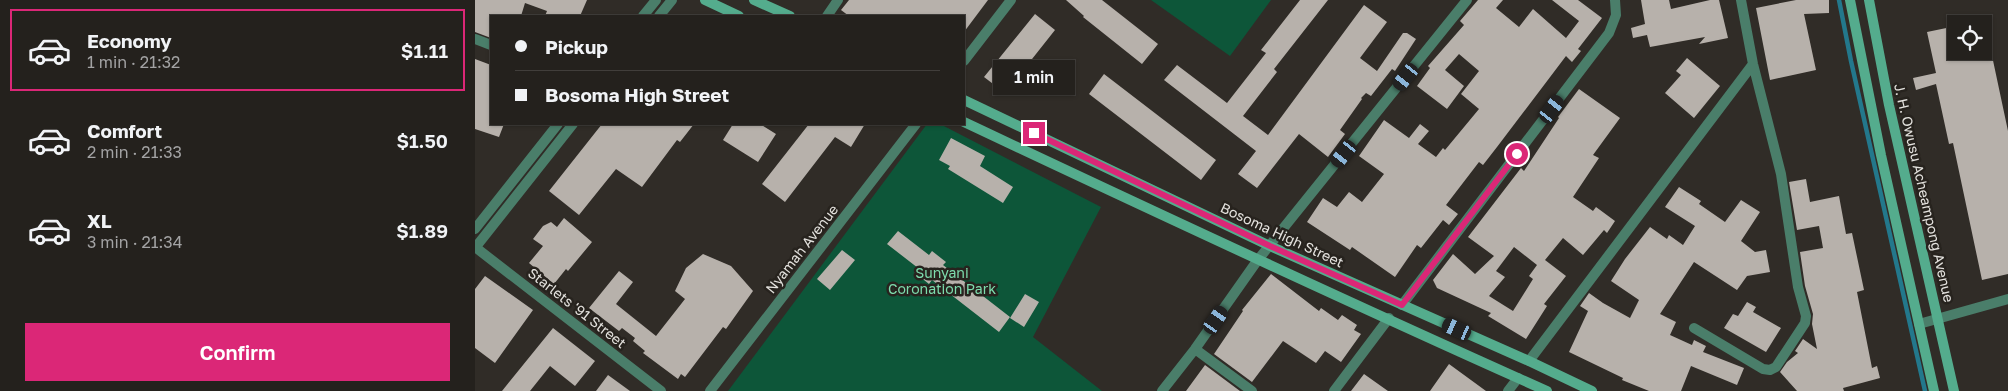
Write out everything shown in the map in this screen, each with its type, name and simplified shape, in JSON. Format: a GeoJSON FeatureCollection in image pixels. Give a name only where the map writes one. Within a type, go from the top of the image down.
{"type":"FeatureCollection","features":[{"type":"Feature","properties":{"kind":"street"},"geometry":{"type":"LineString","coordinates":[[644,15],[656,0]]}},
{"type":"Feature","properties":{"kind":"street"},"geometry":{"type":"LineString","coordinates":[[660,15],[672,0]]}},
{"type":"Feature","properties":{"kind":"street"},"geometry":{"type":"LineString","coordinates":[[705,0],[737,15]]}},
{"type":"Feature","properties":{"kind":"street"},"geometry":{"type":"LineString","coordinates":[[754,0],[788,15]]}},
{"type":"Feature","properties":{"kind":"street"},"geometry":{"type":"LineString","coordinates":[[828,15],[838,0]]}},
{"type":"Feature","properties":{"kind":"street"},"geometry":{"type":"LineString","coordinates":[[965,60],[1011,0]]}},
{"type":"Feature","properties":{"kind":"street"},"geometry":{"type":"LineString","coordinates":[[1163,391],[1195,349],[1257,260],[1467,0]]}},
{"type":"Feature","properties":{"kind":"street"},"geometry":{"type":"LineString","coordinates":[[1402,305],[1609,33],[1616,15],[1615,0]]}},
{"type":"Feature","properties":{"kind":"street"},"geometry":{"type":"LineString","coordinates":[[1694,328],[1763,369],[1770,370],[1776,367],[1805,322],[1806,316],[1798,287],[1781,174],[1753,64],[1741,0]]}},
{"type":"Feature","properties":{"kind":"street"},"geometry":{"type":"LineString","coordinates":[[1850,0],[1881,155],[1934,391]]}},
{"type":"Feature","properties":{"kind":"street","name":"J. H. Owusu Acheampong Avenue"},"geometry":{"type":"LineString","coordinates":[[1869,0],[1889,105],[1955,391]]}},
{"type":"Feature","properties":{"kind":"street"},"geometry":{"type":"LineString","coordinates":[[475,39],[490,45]]}},
{"type":"Feature","properties":{"kind":"street"},"geometry":{"type":"LineString","coordinates":[[1529,361],[1753,64]]}},
{"type":"Feature","properties":{"kind":"street","name":"Bosoma High Street"},"geometry":{"type":"LineString","coordinates":[[965,100],[1270,246],[1592,391]]}},
{"type":"Feature","properties":{"kind":"street"},"geometry":{"type":"LineString","coordinates":[[965,122],[1257,260],[1547,391]]}},
{"type":"Feature","properties":{"kind":"street"},"geometry":{"type":"LineString","coordinates":[[475,229],[557,125]]}},
{"type":"Feature","properties":{"kind":"street"},"geometry":{"type":"LineString","coordinates":[[475,247],[572,125]]}},
{"type":"Feature","properties":{"kind":"street","name":"Nyamah Avenue"},"geometry":{"type":"LineString","coordinates":[[709,391],[914,125]]}},
{"type":"Feature","properties":{"kind":"street","name":"Starlets '91 Street"},"geometry":{"type":"LineString","coordinates":[[475,247],[661,391]]}},
{"type":"Feature","properties":{"kind":"street"},"geometry":{"type":"LineString","coordinates":[[1919,324],[2008,299]]}},
{"type":"Feature","properties":{"kind":"street"},"geometry":{"type":"LineString","coordinates":[[1334,391],[1389,318]]}},
{"type":"Feature","properties":{"kind":"street"},"geometry":{"type":"LineString","coordinates":[[1195,349],[1253,391]]}},
{"type":"Feature","properties":{"kind":"street"},"geometry":{"type":"LineString","coordinates":[[1508,391],[1518,378]]}},
{"type":"Feature","properties":{"kind":"green space"},"geometry":{"type":"Polygon","coordinates":[[[1151,0],[1271,0],[1230,56],[1151,0]]]}},
{"type":"Feature","properties":{"kind":"green space","name":"Sunyani Coronation Park"},"geometry":{"type":"Polygon","coordinates":[[[926,125],[942,125],[1101,207],[1033,337],[1102,391],[728,391],[926,125]]]}},
{"type":"Feature","properties":{"kind":"building"},"geometry":{"type":"Polygon","coordinates":[[[475,0],[587,0],[580,15],[545,15],[547,11],[525,3],[521,15],[490,15],[490,38],[475,32],[475,0]]]}},
{"type":"Feature","properties":{"kind":"building"},"geometry":{"type":"Polygon","coordinates":[[[849,0],[988,0],[965,31],[965,15],[848,15],[841,10],[849,0]]]}},
{"type":"Feature","properties":{"kind":"building"},"geometry":{"type":"Polygon","coordinates":[[[1066,0],[1102,0],[1158,44],[1142,64],[1083,17],[1066,0]]]}},
{"type":"Feature","properties":{"kind":"building"},"geometry":{"type":"Polygon","coordinates":[[[1300,0],[1328,0],[1274,69],[1277,72],[1243,116],[1268,135],[1364,5],[1387,22],[1360,58],[1377,71],[1403,33],[1407,33],[1416,39],[1395,71],[1392,69],[1371,96],[1366,93],[1361,98],[1340,130],[1345,134],[1328,157],[1299,134],[1257,188],[1238,174],[1256,151],[1164,80],[1177,65],[1227,103],[1266,53],[1261,50],[1300,0]]]}},
{"type":"Feature","properties":{"kind":"building"},"geometry":{"type":"Polygon","coordinates":[[[1478,0],[1503,0],[1496,8],[1519,27],[1533,9],[1566,38],[1579,21],[1552,0],[1578,0],[1602,18],[1578,49],[1581,51],[1572,62],[1566,56],[1483,165],[1479,162],[1446,205],[1458,214],[1449,225],[1443,220],[1421,248],[1417,245],[1395,277],[1352,247],[1350,250],[1307,222],[1323,198],[1337,207],[1349,192],[1362,202],[1384,174],[1359,156],[1384,120],[1409,138],[1420,124],[1429,131],[1418,144],[1436,157],[1443,148],[1445,150],[1479,109],[1461,94],[1479,71],[1459,54],[1445,70],[1464,86],[1447,109],[1417,86],[1430,68],[1428,66],[1464,25],[1460,21],[1478,0]]]}},
{"type":"Feature","properties":{"kind":"building"},"geometry":{"type":"Polygon","coordinates":[[[1641,0],[1669,0],[1671,9],[1710,0],[1719,0],[1728,38],[1699,44],[1705,37],[1650,47],[1647,35],[1633,38],[1631,28],[1645,24],[1641,0]]]}},
{"type":"Feature","properties":{"kind":"building"},"geometry":{"type":"Polygon","coordinates":[[[1796,0],[1829,0],[1829,13],[1804,14],[1816,70],[1770,80],[1756,8],[1796,0]]]}},
{"type":"Feature","properties":{"kind":"building"},"geometry":{"type":"Polygon","coordinates":[[[1035,14],[1055,30],[1005,93],[984,77],[1035,14]]]}},
{"type":"Feature","properties":{"kind":"building"},"geometry":{"type":"Polygon","coordinates":[[[1947,28],[1947,60],[1992,60],[1992,56],[2008,131],[2008,274],[1982,280],[1953,143],[1949,144],[1936,84],[1916,90],[1913,78],[1936,73],[1927,32],[1947,28]]]}},
{"type":"Feature","properties":{"kind":"building"},"geometry":{"type":"Polygon","coordinates":[[[1687,58],[1720,86],[1694,118],[1665,93],[1681,75],[1676,71],[1687,58]]]}},
{"type":"Feature","properties":{"kind":"building"},"geometry":{"type":"Polygon","coordinates":[[[475,59],[490,65],[490,125],[504,125],[499,137],[475,129],[475,59]]]}},
{"type":"Feature","properties":{"kind":"building"},"geometry":{"type":"Polygon","coordinates":[[[1104,74],[1216,160],[1201,180],[1089,94],[1104,74]]]}},
{"type":"Feature","properties":{"kind":"building"},"geometry":{"type":"Polygon","coordinates":[[[1579,89],[1620,118],[1593,155],[1599,158],[1573,197],[1593,211],[1596,207],[1615,221],[1607,233],[1604,230],[1583,255],[1563,238],[1545,260],[1566,276],[1544,304],[1547,306],[1526,339],[1488,316],[1491,313],[1437,288],[1433,280],[1453,254],[1475,274],[1494,256],[1468,237],[1521,168],[1524,171],[1558,117],[1579,89]],[[1514,247],[1496,271],[1505,277],[1489,296],[1513,311],[1533,279],[1529,276],[1537,265],[1514,247]]]}},
{"type":"Feature","properties":{"kind":"building"},"geometry":{"type":"Polygon","coordinates":[[[601,125],[693,125],[680,142],[677,140],[642,187],[616,169],[579,215],[549,191],[601,125]]]}},
{"type":"Feature","properties":{"kind":"building"},"geometry":{"type":"Polygon","coordinates":[[[732,125],[762,125],[776,134],[758,162],[723,140],[732,125]]]}},
{"type":"Feature","properties":{"kind":"building"},"geometry":{"type":"Polygon","coordinates":[[[808,125],[864,125],[851,147],[835,137],[785,202],[762,184],[808,125]]]}},
{"type":"Feature","properties":{"kind":"building"},"geometry":{"type":"Polygon","coordinates":[[[951,138],[985,156],[980,166],[1013,187],[1003,203],[948,169],[950,166],[939,160],[951,138]]]}},
{"type":"Feature","properties":{"kind":"building"},"geometry":{"type":"Polygon","coordinates":[[[1806,179],[1810,202],[1839,196],[1846,234],[1852,233],[1864,290],[1857,292],[1872,368],[1877,366],[1880,378],[1843,388],[1844,391],[1797,391],[1780,372],[1787,362],[1798,353],[1795,351],[1803,339],[1817,349],[1812,324],[1813,314],[1805,286],[1800,252],[1823,248],[1819,226],[1797,230],[1789,182],[1806,179]]]}},
{"type":"Feature","properties":{"kind":"building"},"geometry":{"type":"Polygon","coordinates":[[[1679,187],[1701,201],[1699,204],[1725,222],[1741,200],[1760,212],[1741,241],[1755,252],[1766,250],[1770,272],[1747,276],[1737,290],[1694,262],[1660,314],[1676,322],[1670,335],[1692,345],[1694,340],[1706,346],[1703,352],[1744,368],[1737,385],[1691,366],[1681,391],[1649,391],[1622,380],[1623,378],[1569,352],[1588,311],[1580,306],[1589,293],[1630,318],[1639,300],[1611,281],[1625,259],[1650,227],[1667,239],[1669,235],[1683,245],[1695,226],[1665,207],[1679,187]]]}},
{"type":"Feature","properties":{"kind":"building"},"geometry":{"type":"Polygon","coordinates":[[[564,218],[592,242],[568,271],[566,269],[554,284],[529,263],[543,246],[533,239],[543,226],[551,222],[557,227],[564,218]]]}},
{"type":"Feature","properties":{"kind":"building"},"geometry":{"type":"Polygon","coordinates":[[[898,231],[929,255],[932,251],[946,262],[943,265],[1010,317],[999,332],[932,280],[929,284],[914,272],[918,268],[887,244],[898,231]]]}},
{"type":"Feature","properties":{"kind":"building"},"geometry":{"type":"Polygon","coordinates":[[[842,250],[855,260],[830,290],[817,279],[842,250]]]}},
{"type":"Feature","properties":{"kind":"building"},"geometry":{"type":"Polygon","coordinates":[[[703,254],[731,266],[753,291],[726,329],[723,327],[685,377],[681,374],[678,379],[643,353],[645,351],[633,341],[635,338],[622,328],[619,331],[589,308],[619,271],[633,282],[616,304],[656,336],[685,299],[675,291],[686,268],[703,254]]]}},
{"type":"Feature","properties":{"kind":"building"},"geometry":{"type":"Polygon","coordinates":[[[1271,274],[1319,311],[1321,308],[1338,320],[1342,315],[1357,325],[1354,330],[1361,334],[1341,362],[1325,351],[1316,363],[1283,341],[1252,382],[1214,354],[1242,310],[1271,274]]]}},
{"type":"Feature","properties":{"kind":"building"},"geometry":{"type":"Polygon","coordinates":[[[485,276],[533,310],[495,363],[475,348],[475,289],[485,276]]]}},
{"type":"Feature","properties":{"kind":"building"},"geometry":{"type":"Polygon","coordinates":[[[1025,294],[1039,302],[1024,327],[1010,318],[1025,294]]]}},
{"type":"Feature","properties":{"kind":"building"},"geometry":{"type":"Polygon","coordinates":[[[1747,302],[1756,307],[1753,312],[1781,328],[1766,352],[1724,328],[1733,314],[1738,316],[1747,302]]]}},
{"type":"Feature","properties":{"kind":"building"},"geometry":{"type":"Polygon","coordinates":[[[553,328],[595,361],[575,386],[550,366],[530,391],[502,391],[553,328]]]}},
{"type":"Feature","properties":{"kind":"building"},"geometry":{"type":"Polygon","coordinates":[[[1449,364],[1486,391],[1430,391],[1449,364]]]}},
{"type":"Feature","properties":{"kind":"building"},"geometry":{"type":"Polygon","coordinates":[[[1205,365],[1240,391],[1186,391],[1205,365]]]}},
{"type":"Feature","properties":{"kind":"building"},"geometry":{"type":"Polygon","coordinates":[[[1364,374],[1388,391],[1351,391],[1364,374]]]}},
{"type":"Feature","properties":{"kind":"building"},"geometry":{"type":"Polygon","coordinates":[[[608,375],[630,391],[596,391],[608,375]]]}},
{"type":"Feature","properties":{"kind":"waterway"},"geometry":{"type":"LineString","coordinates":[[1839,0],[1925,391]]}},
{"type":"Feature","properties":{"kind":"route"},"geometry":{"type":"LineString","coordinates":[[1034,133],[1270,246],[1402,305],[1517,154]]}}]}
